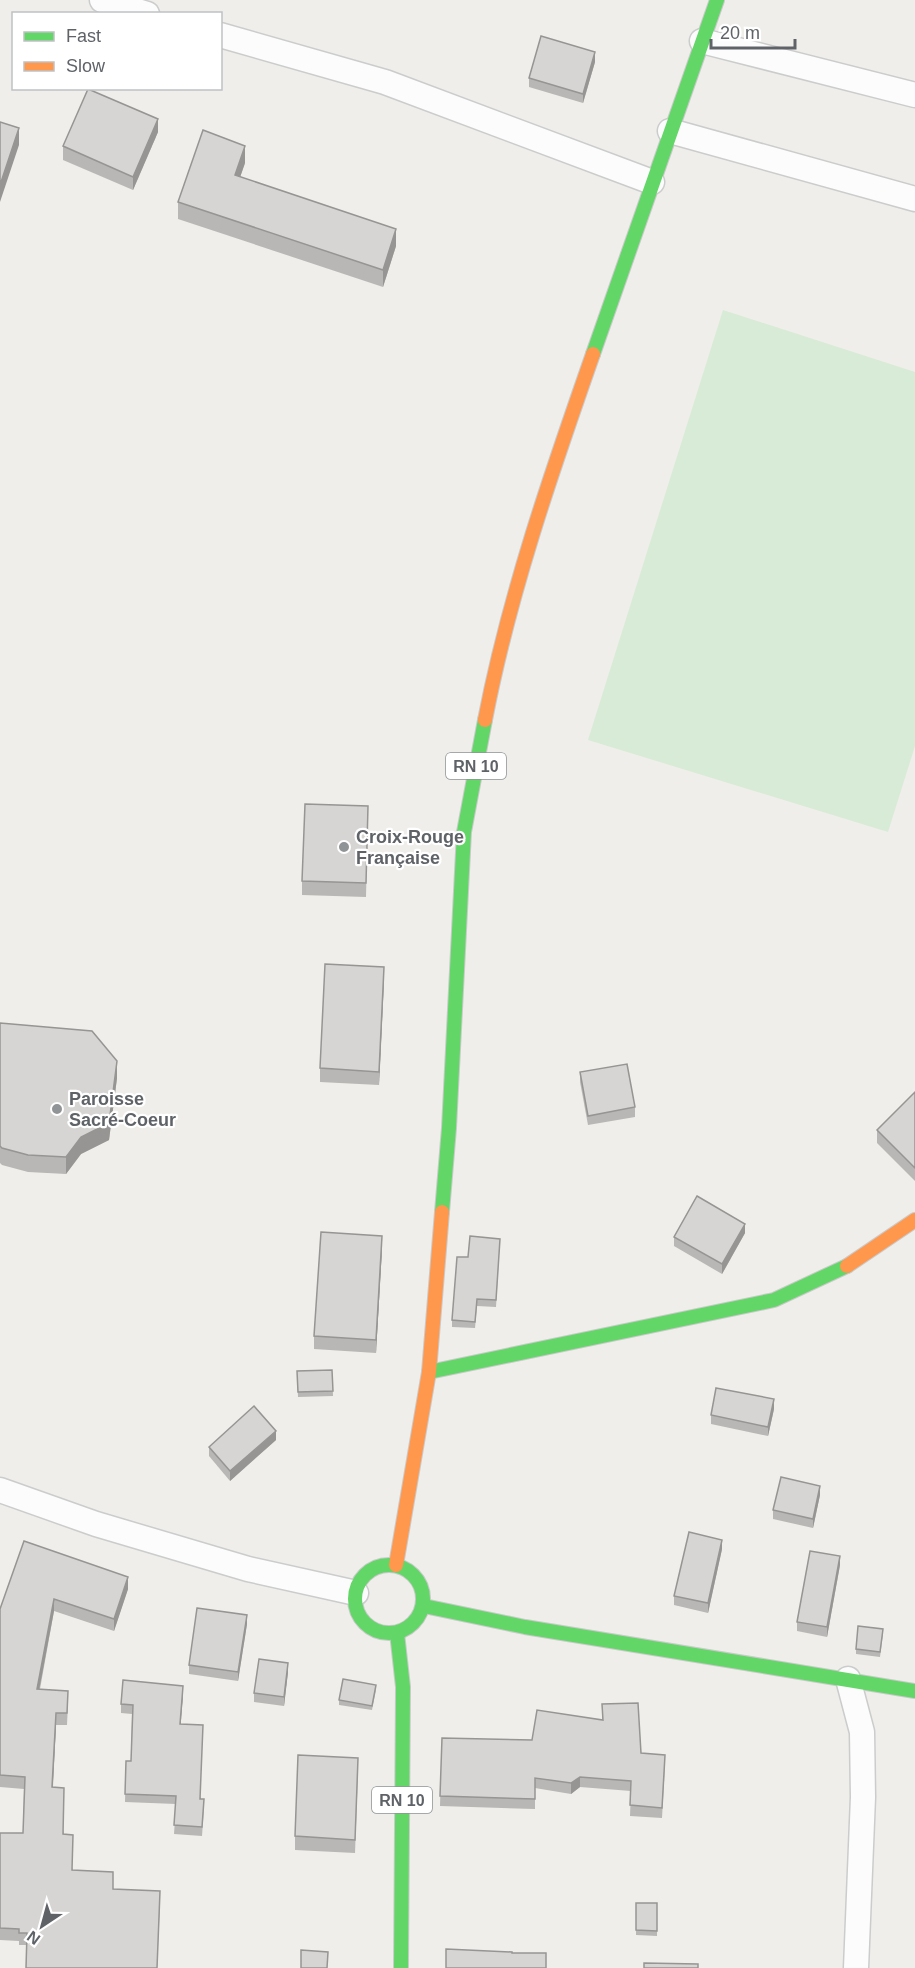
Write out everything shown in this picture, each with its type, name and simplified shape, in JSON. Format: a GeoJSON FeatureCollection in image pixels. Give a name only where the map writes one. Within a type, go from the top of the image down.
{"type":"FeatureCollection","features":[{"type":"Feature","properties":{"kind":"main road","name":"RN 10"},"geometry":{"type":"LineString","coordinates":[[396,1565],[429,1372],[449,1128],[464,832],[495,668],[545,493],[717,0]]}},
{"type":"Feature","properties":{"kind":"main road"},"geometry":{"type":"LineString","coordinates":[[429,1372],[774,1300],[846,1267],[915,1220]]}},
{"type":"Feature","properties":{"kind":"main road"},"geometry":{"type":"LineString","coordinates":[[396,1565],[408,1570],[418,1580],[423,1592],[424,1606],[419,1618],[409,1628],[397,1633],[383,1634],[370,1628],[361,1619],[355,1607],[356,1593],[360,1581],[370,1571],[382,1566],[396,1565]]}},
{"type":"Feature","properties":{"kind":"main road"},"geometry":{"type":"LineString","coordinates":[[424,1606],[525,1627],[915,1691]]}},
{"type":"Feature","properties":{"kind":"main road","name":"RN 10"},"geometry":{"type":"LineString","coordinates":[[397,1633],[403,1687],[401,1968]]}},
{"type":"Feature","properties":{"kind":"street"},"geometry":{"type":"LineString","coordinates":[[102,0],[141,12]]}},
{"type":"Feature","properties":{"kind":"street"},"geometry":{"type":"LineString","coordinates":[[222,36],[386,82],[652,182]]}},
{"type":"Feature","properties":{"kind":"street"},"geometry":{"type":"LineString","coordinates":[[702,40],[915,95]]}},
{"type":"Feature","properties":{"kind":"street"},"geometry":{"type":"LineString","coordinates":[[670,131],[915,199]]}},
{"type":"Feature","properties":{"kind":"street"},"geometry":{"type":"LineString","coordinates":[[0,1490],[96,1524],[237,1566],[356,1593]]}},
{"type":"Feature","properties":{"kind":"street"},"geometry":{"type":"LineString","coordinates":[[848,1679],[862,1732],[863,1797],[856,1968]]}},
{"type":"Feature","properties":{"kind":"green space"},"geometry":{"type":"Polygon","coordinates":[[[723,310],[915,372],[915,746],[888,832],[588,740],[723,310]]]}},
{"type":"Feature","properties":{"kind":"building"},"geometry":{"type":"Polygon","coordinates":[[[541,36],[595,52],[583,94],[529,78],[541,36]]]}},
{"type":"Feature","properties":{"kind":"building"},"geometry":{"type":"Polygon","coordinates":[[[88,90],[158,119],[133,177],[63,146],[88,90]]]}},
{"type":"Feature","properties":{"kind":"building"},"geometry":{"type":"Polygon","coordinates":[[[0,122],[19,128],[0,185],[0,122]]]}},
{"type":"Feature","properties":{"kind":"building"},"geometry":{"type":"Polygon","coordinates":[[[203,130],[245,146],[235,175],[396,229],[383,270],[178,202],[203,130]]]}},
{"type":"Feature","properties":{"kind":"building"},"geometry":{"type":"Polygon","coordinates":[[[305,804],[368,806],[366,883],[302,881],[305,804]]]}},
{"type":"Feature","properties":{"kind":"building"},"geometry":{"type":"Polygon","coordinates":[[[325,964],[384,967],[379,1072],[320,1068],[325,964]]]}},
{"type":"Feature","properties":{"kind":"building","name":"Paroisse Sacré-Coeur"},"geometry":{"type":"Polygon","coordinates":[[[0,1023],[92,1031],[117,1061],[109,1123],[81,1137],[66,1157],[28,1155],[0,1146],[0,1023]]]}},
{"type":"Feature","properties":{"kind":"building"},"geometry":{"type":"Polygon","coordinates":[[[627,1064],[635,1107],[588,1116],[580,1072],[627,1064]]]}},
{"type":"Feature","properties":{"kind":"building"},"geometry":{"type":"Polygon","coordinates":[[[915,1092],[915,1168],[877,1130],[915,1092]]]}},
{"type":"Feature","properties":{"kind":"building"},"geometry":{"type":"Polygon","coordinates":[[[697,1196],[745,1224],[722,1264],[674,1237],[697,1196]]]}},
{"type":"Feature","properties":{"kind":"building"},"geometry":{"type":"Polygon","coordinates":[[[321,1232],[382,1236],[376,1340],[314,1336],[321,1232]]]}},
{"type":"Feature","properties":{"kind":"building"},"geometry":{"type":"Polygon","coordinates":[[[470,1236],[500,1239],[496,1300],[477,1299],[475,1322],[452,1320],[457,1257],[468,1257],[470,1236]]]}},
{"type":"Feature","properties":{"kind":"building"},"geometry":{"type":"Polygon","coordinates":[[[332,1370],[333,1391],[298,1392],[297,1371],[332,1370]]]}},
{"type":"Feature","properties":{"kind":"building"},"geometry":{"type":"Polygon","coordinates":[[[716,1388],[774,1399],[768,1427],[711,1415],[716,1388]]]}},
{"type":"Feature","properties":{"kind":"building"},"geometry":{"type":"Polygon","coordinates":[[[254,1406],[276,1431],[230,1471],[209,1447],[254,1406]]]}},
{"type":"Feature","properties":{"kind":"building"},"geometry":{"type":"Polygon","coordinates":[[[781,1477],[820,1486],[813,1519],[773,1510],[781,1477]]]}},
{"type":"Feature","properties":{"kind":"building"},"geometry":{"type":"Polygon","coordinates":[[[689,1532],[722,1540],[708,1603],[674,1596],[689,1532]]]}},
{"type":"Feature","properties":{"kind":"building"},"geometry":{"type":"Polygon","coordinates":[[[24,1541],[128,1577],[114,1619],[54,1599],[37,1689],[68,1691],[67,1713],[56,1713],[52,1787],[64,1788],[63,1834],[73,1835],[72,1870],[113,1872],[113,1889],[160,1891],[157,1968],[26,1968],[27,1933],[19,1933],[19,1929],[0,1928],[0,1833],[23,1833],[25,1777],[0,1775],[0,1609],[24,1541]]]}},
{"type":"Feature","properties":{"kind":"building"},"geometry":{"type":"Polygon","coordinates":[[[810,1551],[840,1556],[827,1627],[797,1622],[810,1551]]]}},
{"type":"Feature","properties":{"kind":"building"},"geometry":{"type":"Polygon","coordinates":[[[197,1608],[247,1615],[238,1672],[189,1665],[197,1608]]]}},
{"type":"Feature","properties":{"kind":"building"},"geometry":{"type":"Polygon","coordinates":[[[858,1626],[883,1629],[880,1652],[856,1649],[858,1626]]]}},
{"type":"Feature","properties":{"kind":"building"},"geometry":{"type":"Polygon","coordinates":[[[259,1659],[288,1663],[284,1697],[254,1693],[259,1659]]]}},
{"type":"Feature","properties":{"kind":"building"},"geometry":{"type":"Polygon","coordinates":[[[343,1679],[376,1685],[372,1706],[339,1700],[343,1679]]]}},
{"type":"Feature","properties":{"kind":"building"},"geometry":{"type":"Polygon","coordinates":[[[123,1680],[183,1686],[180,1724],[203,1725],[200,1799],[204,1799],[202,1827],[174,1825],[176,1796],[125,1794],[126,1761],[131,1761],[133,1705],[121,1704],[123,1680]]]}},
{"type":"Feature","properties":{"kind":"building"},"geometry":{"type":"Polygon","coordinates":[[[638,1703],[641,1753],[665,1755],[662,1808],[630,1805],[631,1781],[580,1777],[571,1783],[535,1778],[535,1799],[440,1796],[442,1738],[532,1740],[537,1710],[603,1720],[602,1704],[638,1703]]]}},
{"type":"Feature","properties":{"kind":"building"},"geometry":{"type":"Polygon","coordinates":[[[298,1755],[358,1758],[355,1840],[295,1836],[298,1755]]]}},
{"type":"Feature","properties":{"kind":"building"},"geometry":{"type":"Polygon","coordinates":[[[636,1903],[657,1903],[657,1931],[636,1930],[636,1903]]]}},
{"type":"Feature","properties":{"kind":"building"},"geometry":{"type":"Polygon","coordinates":[[[446,1949],[546,1953],[546,1968],[446,1968],[446,1949]]]}},
{"type":"Feature","properties":{"kind":"building"},"geometry":{"type":"Polygon","coordinates":[[[301,1950],[328,1952],[327,1968],[301,1968],[301,1950]]]}},
{"type":"Feature","properties":{"kind":"building"},"geometry":{"type":"Polygon","coordinates":[[[644,1963],[698,1964],[698,1968],[644,1968],[644,1963]]]}},
{"type":"Feature","properties":{"kind":"traffic: fast"},"geometry":{"type":"LineString","coordinates":[[593,354],[717,0]]}},
{"type":"Feature","properties":{"kind":"traffic: fast"},"geometry":{"type":"LineString","coordinates":[[442,1212],[449,1128],[464,832],[485,720]]}},
{"type":"Feature","properties":{"kind":"traffic: fast"},"geometry":{"type":"LineString","coordinates":[[429,1372],[774,1300],[847,1266]]}},
{"type":"Feature","properties":{"kind":"traffic: fast"},"geometry":{"type":"LineString","coordinates":[[396,1565],[408,1571],[417,1580],[423,1592],[423,1599],[421,1612],[413,1623],[396,1633],[382,1633],[365,1623],[357,1612],[355,1592],[365,1575],[376,1567],[396,1565]]}},
{"type":"Feature","properties":{"kind":"traffic: fast"},"geometry":{"type":"LineString","coordinates":[[424,1606],[525,1627],[915,1691]]}},
{"type":"Feature","properties":{"kind":"traffic: fast"},"geometry":{"type":"LineString","coordinates":[[397,1633],[403,1687],[401,1968]]}},
{"type":"Feature","properties":{"kind":"traffic: slow"},"geometry":{"type":"LineString","coordinates":[[485,720],[519,581],[593,354]]}},
{"type":"Feature","properties":{"kind":"traffic: slow"},"geometry":{"type":"LineString","coordinates":[[396,1565],[429,1372],[442,1212]]}},
{"type":"Feature","properties":{"kind":"traffic: slow"},"geometry":{"type":"LineString","coordinates":[[847,1266],[915,1220]]}},
{"type":"Feature","properties":{"kind":"place","name":"Croix-Rouge Française"},"geometry":{"type":"Point","coordinates":[344,847]}},
{"type":"Feature","properties":{"kind":"place","name":"Paroisse Sacré-Coeur"},"geometry":{"type":"Point","coordinates":[57,1109]}}]}
